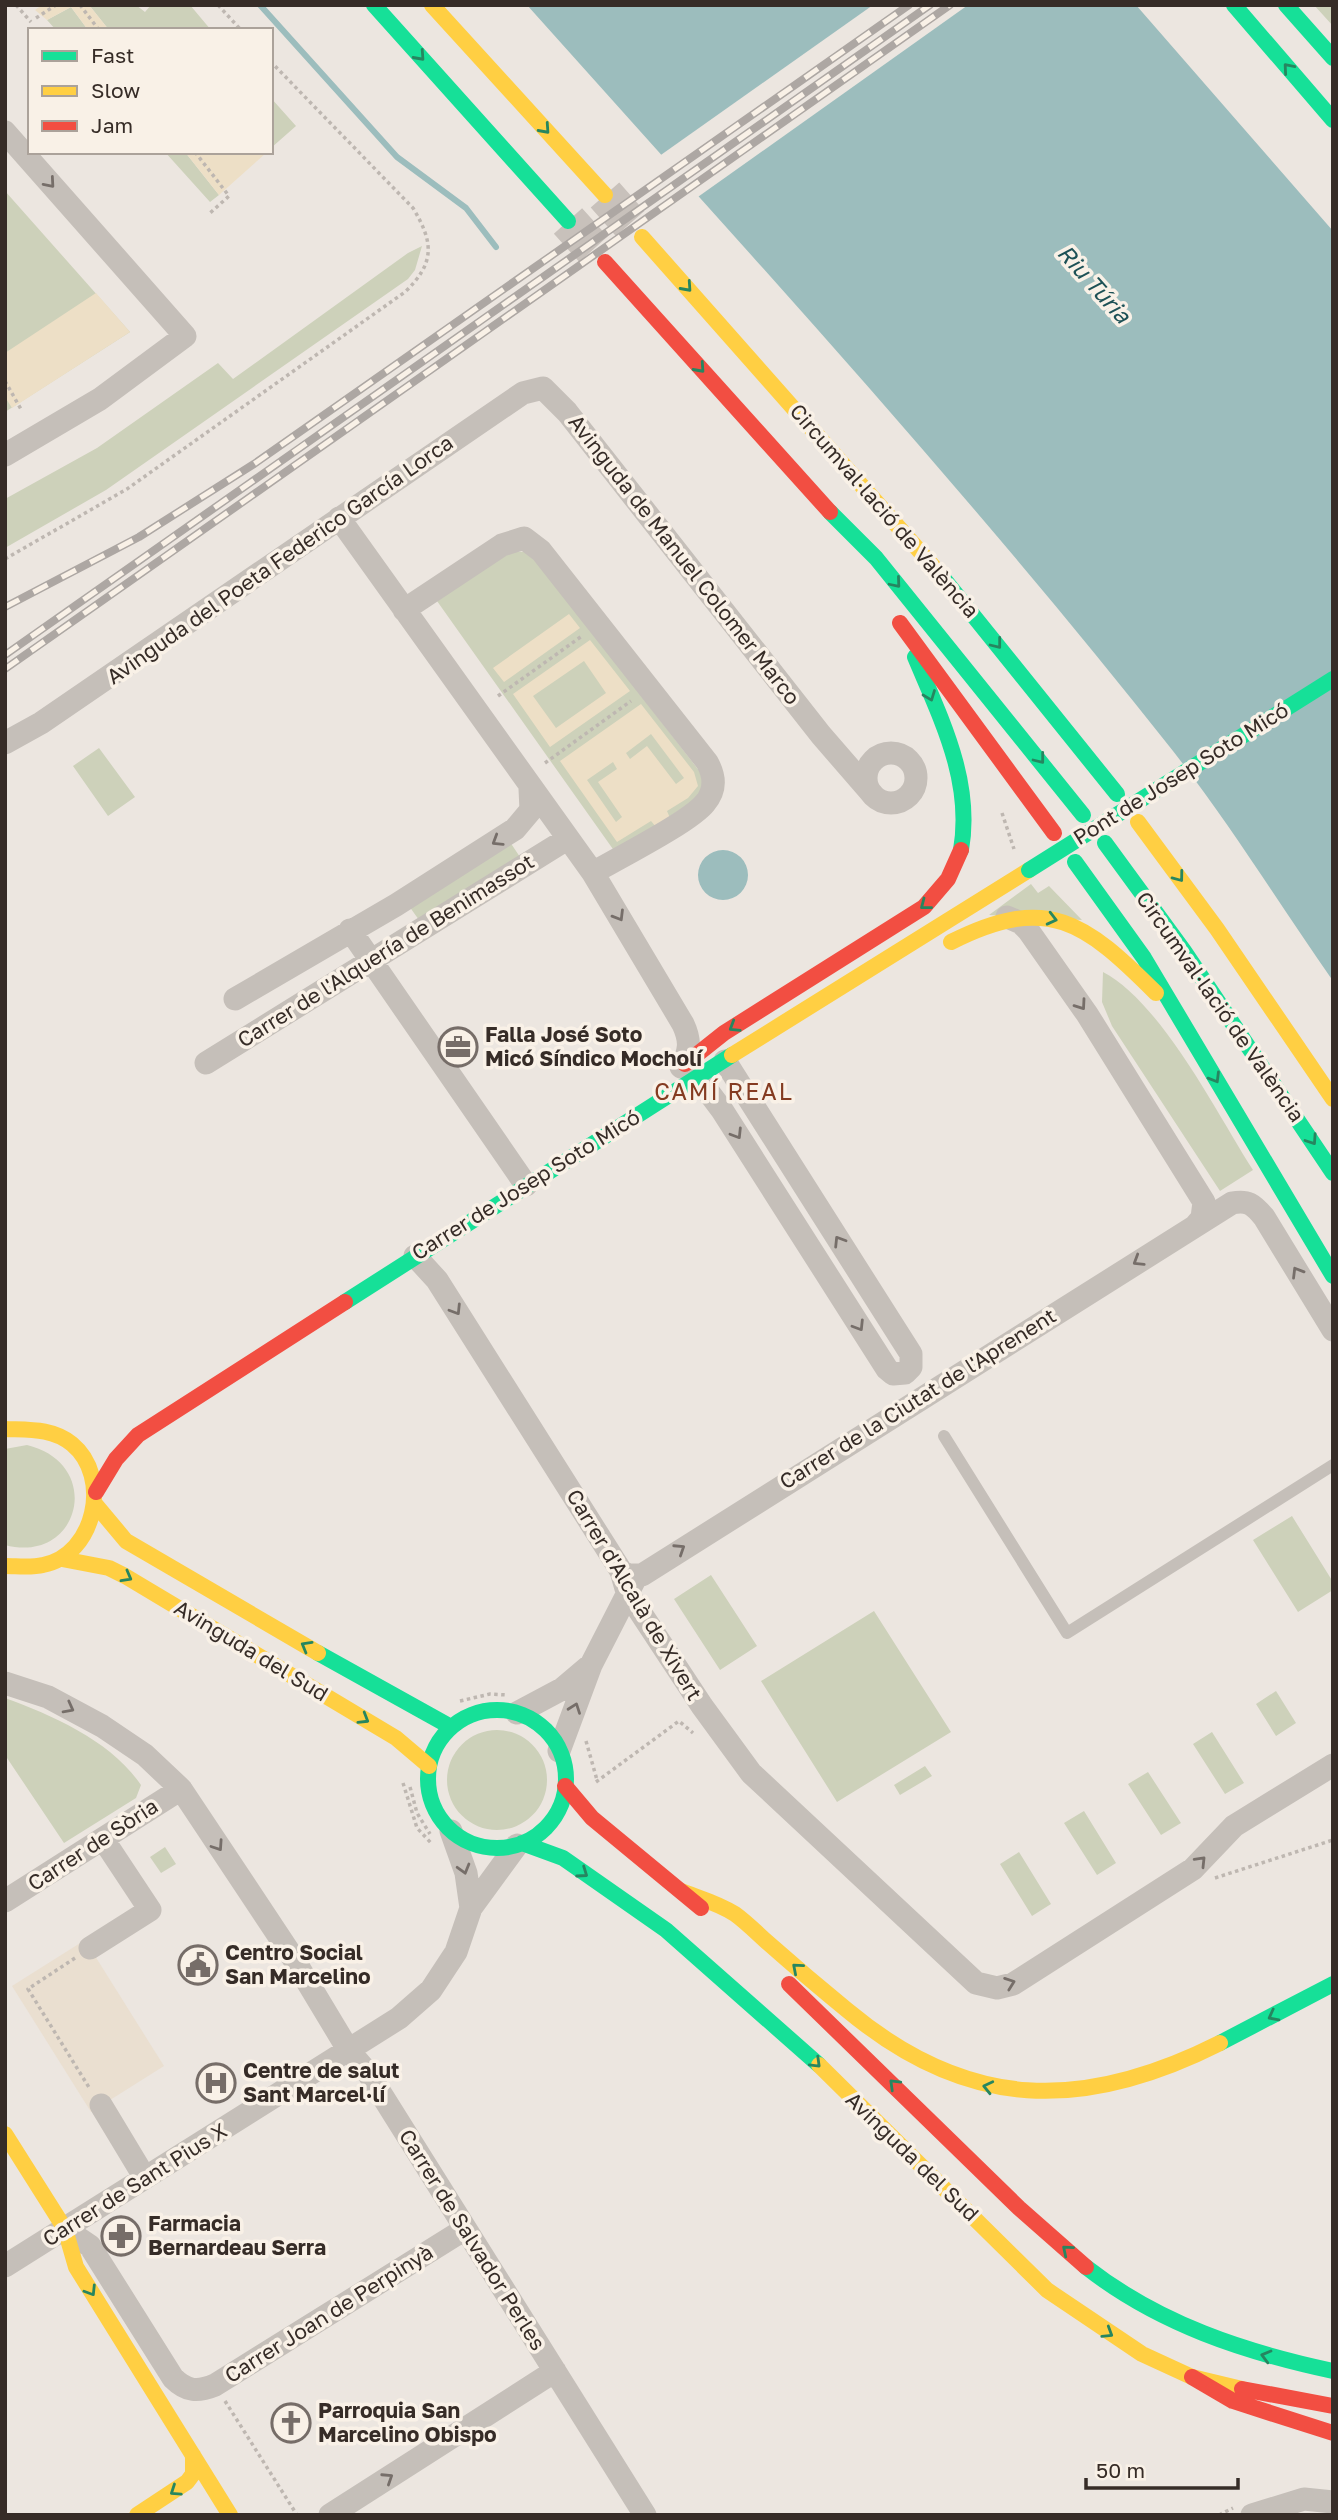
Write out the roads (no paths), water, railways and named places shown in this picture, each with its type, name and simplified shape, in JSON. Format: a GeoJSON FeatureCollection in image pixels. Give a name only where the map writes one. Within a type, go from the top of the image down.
{"type":"FeatureCollection","features":[{"type":"Feature","properties":{"kind":"main road"},"geometry":{"type":"LineString","coordinates":[[374,5],[568,221]]}},
{"type":"Feature","properties":{"kind":"main road"},"geometry":{"type":"LineString","coordinates":[[432,5],[605,195]]}},
{"type":"Feature","properties":{"kind":"main road"},"geometry":{"type":"LineString","coordinates":[[1234,5],[1333,120]]}},
{"type":"Feature","properties":{"kind":"main road"},"geometry":{"type":"LineString","coordinates":[[1286,5],[1333,58]]}},
{"type":"Feature","properties":{"kind":"main road","name":"Circumval·lació de València"},"geometry":{"type":"LineString","coordinates":[[642,237],[904,530],[1117,794]]}},
{"type":"Feature","properties":{"kind":"main road","name":"Circumval·lació de València"},"geometry":{"type":"LineString","coordinates":[[605,262],[849,534],[884,567],[1083,815]]}},
{"type":"Feature","properties":{"kind":"main road"},"geometry":{"type":"LineString","coordinates":[[849,534],[860,562],[873,582]]}},
{"type":"Feature","properties":{"kind":"main road"},"geometry":{"type":"LineString","coordinates":[[893,612],[1054,833]]}},
{"type":"Feature","properties":{"kind":"main road","name":"Carrer de Josep Soto Micó"},"geometry":{"type":"LineString","coordinates":[[62,1559],[89,1530],[96,1499],[132,1440],[644,1110],[689,1073],[724,1033],[924,907],[946,885],[967,832],[964,783],[906,633]]}},
{"type":"Feature","properties":{"kind":"main road","name":"Pont de Josep Soto Micó"},"geometry":{"type":"LineString","coordinates":[[737,1068],[1029,870],[1333,679]]}},
{"type":"Feature","properties":{"kind":"main road","name":"Circumval·lació de València"},"geometry":{"type":"LineString","coordinates":[[1138,822],[1217,929],[1333,1099]]}},
{"type":"Feature","properties":{"kind":"main road","name":"Circumval·lació de València"},"geometry":{"type":"LineString","coordinates":[[1105,843],[1184,951],[1333,1172]]}},
{"type":"Feature","properties":{"kind":"main road"},"geometry":{"type":"LineString","coordinates":[[1075,862],[1144,958],[1333,1276]]}},
{"type":"Feature","properties":{"kind":"main road"},"geometry":{"type":"LineString","coordinates":[[941,948],[985,923],[1006,917],[1038,915],[1078,928],[1120,959],[1181,1019]]}},
{"type":"Feature","properties":{"kind":"main road"},"geometry":{"type":"LineString","coordinates":[[689,1073],[723,1081],[737,1068]]}},
{"type":"Feature","properties":{"kind":"main road"},"geometry":{"type":"LineString","coordinates":[[5,1429],[39,1427],[70,1442]]}},
{"type":"Feature","properties":{"kind":"main road","name":"Carrer de Josep Soto Micó"},"geometry":{"type":"LineString","coordinates":[[70,1442],[132,1440]]}},
{"type":"Feature","properties":{"kind":"main road","name":"Avinguda del Sud"},"geometry":{"type":"LineString","coordinates":[[70,1442],[88,1465],[96,1499],[126,1541],[451,1727]]}},
{"type":"Feature","properties":{"kind":"main road"},"geometry":{"type":"LineString","coordinates":[[5,1566],[25,1569],[62,1559]]}},
{"type":"Feature","properties":{"kind":"main road","name":"Avinguda del Sud"},"geometry":{"type":"LineString","coordinates":[[62,1559],[109,1568],[125,1576],[396,1738],[429,1766]]}},
{"type":"Feature","properties":{"kind":"main road"},"geometry":{"type":"LineString","coordinates":[[565,1786],[554,1818],[534,1837],[520,1844],[482,1847],[451,1831],[431,1802],[427,1784],[429,1766],[437,1744],[451,1727],[476,1713],[527,1707],[559,1751],[565,1786],[583,1809],[727,1930]]}},
{"type":"Feature","properties":{"kind":"main road","name":"Avinguda del Sud"},"geometry":{"type":"LineString","coordinates":[[520,1844],[562,1858],[666,1930],[789,2036],[1047,2290],[1142,2354],[1192,2377],[1267,2395],[1333,2406]]}},
{"type":"Feature","properties":{"kind":"main road"},"geometry":{"type":"LineString","coordinates":[[681,1891],[731,1911],[839,2004],[899,2050],[939,2071],[998,2090],[1060,2094],[1108,2088],[1192,2056],[1333,1984]]}},
{"type":"Feature","properties":{"kind":"main road","name":"Avinguda del Sud"},"geometry":{"type":"LineString","coordinates":[[756,1954],[1002,2192],[1089,2268],[1148,2308],[1248,2351],[1333,2371]]}},
{"type":"Feature","properties":{"kind":"main road"},"geometry":{"type":"LineString","coordinates":[[5,2134],[65,2229],[76,2267],[230,2515]]}},
{"type":"Feature","properties":{"kind":"main road"},"geometry":{"type":"LineString","coordinates":[[1192,2377],[1233,2401],[1333,2433]]}},
{"type":"Feature","properties":{"kind":"main road"},"geometry":{"type":"LineString","coordinates":[[137,2515],[187,2482],[193,2474],[193,2455]]}},
{"type":"Feature","properties":{"kind":"street"},"geometry":{"type":"LineString","coordinates":[[5,132],[185,336],[100,399],[5,455]]}},
{"type":"Feature","properties":{"kind":"street","name":"Avinguda del Poeta Federico García Lorca"},"geometry":{"type":"LineString","coordinates":[[12,738],[41,723],[523,393],[543,388]]}},
{"type":"Feature","properties":{"kind":"street","name":"Avinguda de Manuel Colomer Marco"},"geometry":{"type":"LineString","coordinates":[[543,388],[567,412],[821,736],[873,795],[887,802],[902,800],[914,789],[916,772],[906,758],[899,754],[851,755],[821,736]]}},
{"type":"Feature","properties":{"kind":"street"},"geometry":{"type":"LineString","coordinates":[[339,518],[530,789],[593,873],[683,1023],[689,1041],[689,1073],[722,1110],[906,1398],[926,1395],[911,1354],[737,1068]]}},
{"type":"Feature","properties":{"kind":"street"},"geometry":{"type":"LineString","coordinates":[[404,610],[502,545],[524,538],[541,551],[712,771],[712,792],[698,810],[593,873]]}},
{"type":"Feature","properties":{"kind":"street"},"geometry":{"type":"LineString","coordinates":[[873,795],[866,774],[874,758],[882,754]]}},
{"type":"Feature","properties":{"kind":"street","name":"Carrer de l'Alquería de Benimassot"},"geometry":{"type":"LineString","coordinates":[[235,999],[396,905],[515,829],[531,810],[530,789]]}},
{"type":"Feature","properties":{"kind":"street","name":"Carrer de l'Alquería de Benimassot"},"geometry":{"type":"LineString","coordinates":[[206,1063],[567,839]]}},
{"type":"Feature","properties":{"kind":"street"},"geometry":{"type":"LineString","coordinates":[[1006,917],[1021,923],[1028,930],[1087,1014],[1196,1190],[1205,1210],[1196,1225]]}},
{"type":"Feature","properties":{"kind":"street"},"geometry":{"type":"LineString","coordinates":[[350,930],[526,1185]]}},
{"type":"Feature","properties":{"kind":"street"},"geometry":{"type":"LineString","coordinates":[[1196,1225],[1232,1203],[1244,1200],[1254,1205],[1333,1330]]}},
{"type":"Feature","properties":{"kind":"street","name":"Carrer de la Ciutat de l'Aprenent"},"geometry":{"type":"LineString","coordinates":[[630,1579],[1196,1225]]}},
{"type":"Feature","properties":{"kind":"street","name":"Carrer d'Alcalà de Xivert"},"geometry":{"type":"LineString","coordinates":[[415,1256],[437,1280],[630,1579],[702,1706],[751,1773],[976,1983],[997,1988],[1013,1984],[1193,1869],[1234,1826],[1332,1767]]}},
{"type":"Feature","properties":{"kind":"street"},"geometry":{"type":"LineString","coordinates":[[887,1369],[893,1374],[905,1373],[911,1367],[911,1354]]}},
{"type":"Feature","properties":{"kind":"street"},"geometry":{"type":"LineString","coordinates":[[559,1751],[591,1665],[630,1579]]}},
{"type":"Feature","properties":{"kind":"street"},"geometry":{"type":"LineString","coordinates":[[527,1707],[562,1689],[591,1665]]}},
{"type":"Feature","properties":{"kind":"street","name":"Carrer de Salvador Perles"},"geometry":{"type":"LineString","coordinates":[[5,1683],[48,1696],[102,1726],[145,1755],[181,1789],[290,1953],[349,2051],[368,2073],[645,2515]]}},
{"type":"Feature","properties":{"kind":"street","name":"Carrer de Sòria"},"geometry":{"type":"LineString","coordinates":[[5,1901],[181,1789]]}},
{"type":"Feature","properties":{"kind":"street"},"geometry":{"type":"LineString","coordinates":[[451,1831],[461,1860],[471,1908]]}},
{"type":"Feature","properties":{"kind":"street"},"geometry":{"type":"LineString","coordinates":[[90,1948],[150,1910],[103,1839]]}},
{"type":"Feature","properties":{"kind":"street","name":"Carrer de Sant Pius X"},"geometry":{"type":"LineString","coordinates":[[5,2266],[399,2018],[431,1990],[456,1952],[471,1908],[520,1844]]}},
{"type":"Feature","properties":{"kind":"street"},"geometry":{"type":"LineString","coordinates":[[101,2105],[145,2178]]}},
{"type":"Feature","properties":{"kind":"street","name":"Carrer Joan de Perpinyà"},"geometry":{"type":"LineString","coordinates":[[65,2229],[89,2246],[173,2378],[190,2390],[203,2390],[465,2229]]}},
{"type":"Feature","properties":{"kind":"street"},"geometry":{"type":"LineString","coordinates":[[330,2515],[555,2371]]}},
{"type":"Feature","properties":{"kind":"street"},"geometry":{"type":"LineString","coordinates":[[1252,2515],[1304,2499],[1333,2502]]}},
{"type":"Feature","properties":{"kind":"lane"},"geometry":{"type":"LineString","coordinates":[[944,1436],[1067,1633],[1333,1465]]}},
{"type":"Feature","properties":{"kind":"water","name":"Riu Túria"},"geometry":{"type":"Polygon","coordinates":[[[527,5],[1136,5],[1333,231],[1333,981],[1194,779],[1096,655],[856,373],[527,5]]]}},
{"type":"Feature","properties":{"kind":"water"},"geometry":{"type":"Polygon","coordinates":[[[723,850],[741,857],[748,875],[741,893],[723,900],[705,893],[698,875],[705,857],[723,850]]]}},
{"type":"Feature","properties":{"kind":"waterway"},"geometry":{"type":"LineString","coordinates":[[260,5],[397,157],[466,208],[496,247]]}},
{"type":"Feature","properties":{"kind":"tunnel"},"geometry":{"type":"LineString","coordinates":[[605,195],[642,237]]}},
{"type":"Feature","properties":{"kind":"tunnel"},"geometry":{"type":"LineString","coordinates":[[568,221],[605,262]]}},
{"type":"Feature","properties":{"kind":"railway"},"geometry":{"type":"LineString","coordinates":[[5,607],[139,537],[254,464],[909,5]]}},
{"type":"Feature","properties":{"kind":"railway"},"geometry":{"type":"LineString","coordinates":[[5,655],[930,5]]}},
{"type":"Feature","properties":{"kind":"railway"},"geometry":{"type":"LineString","coordinates":[[5,669],[950,5]]}},
{"type":"Feature","properties":{"kind":"place","name":"Falla José Soto Micó Síndico Mocholí"},"geometry":{"type":"Point","coordinates":[458,1047]}},
{"type":"Feature","properties":{"kind":"place","name":"Centro Social San Marcelino"},"geometry":{"type":"Point","coordinates":[198,1965]}},
{"type":"Feature","properties":{"kind":"place","name":"Centre de salut Sant Marcel·lí"},"geometry":{"type":"Point","coordinates":[216,2083]}},
{"type":"Feature","properties":{"kind":"place","name":"Farmacia Bernardeau Serra"},"geometry":{"type":"Point","coordinates":[121,2236]}},
{"type":"Feature","properties":{"kind":"place","name":"Parroquia San Marcelino Obispo"},"geometry":{"type":"Point","coordinates":[291,2423]}},
{"type":"Feature","properties":{"kind":"district","name":"CAMÍ REAL"},"geometry":{"type":"Point","coordinates":[724,1092]}}]}
